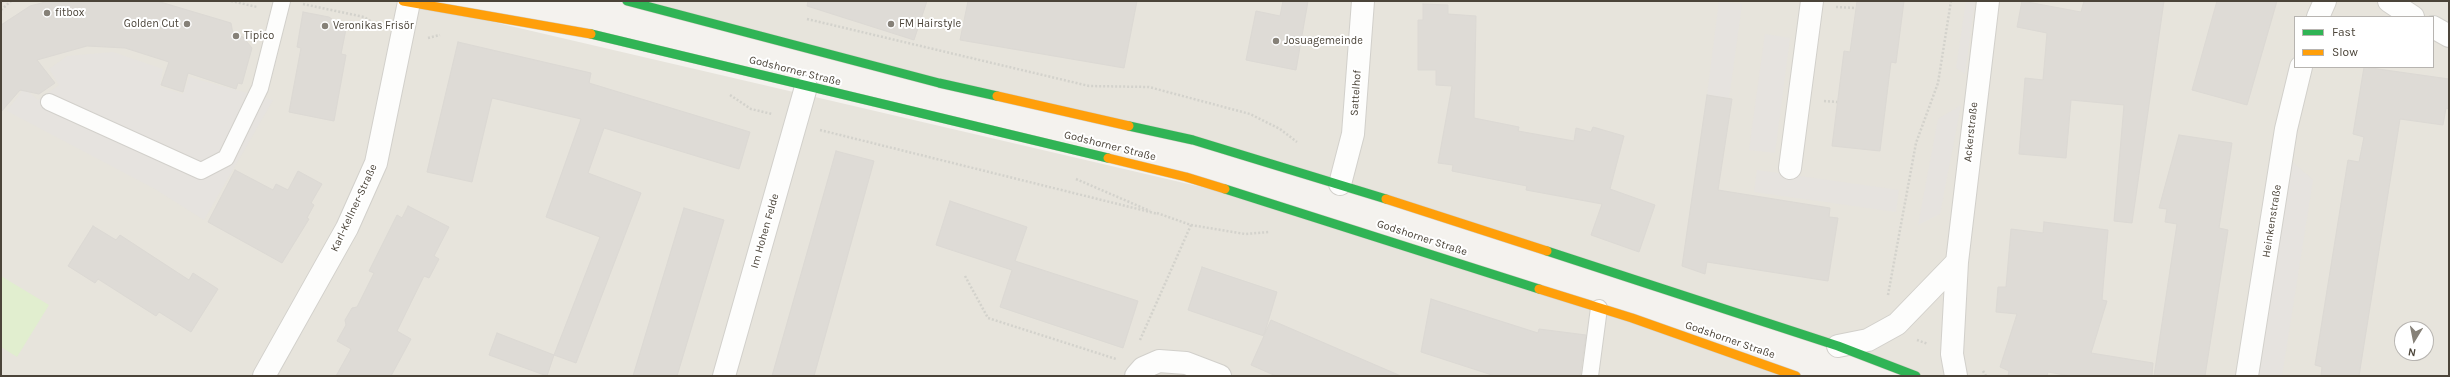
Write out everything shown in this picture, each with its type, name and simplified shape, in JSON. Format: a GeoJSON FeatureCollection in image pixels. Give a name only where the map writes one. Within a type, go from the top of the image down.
{"type":"FeatureCollection","features":[{"type":"Feature","properties":{"kind":"main road"},"geometry":{"type":"LineString","coordinates":[[627,1],[939,83],[1193,140],[1340,184],[1838,346],[1916,376]]}},
{"type":"Feature","properties":{"kind":"main road","name":"Godshorner Straße"},"geometry":{"type":"LineString","coordinates":[[406,2],[601,36],[806,87],[1186,176],[1599,308],[1796,376]]}},
{"type":"Feature","properties":{"kind":"street","name":"Sattelhof"},"geometry":{"type":"LineString","coordinates":[[1340,184],[1354,134],[1363,1]]}},
{"type":"Feature","properties":{"kind":"street"},"geometry":{"type":"LineString","coordinates":[[1790,168],[1812,1]]}},
{"type":"Feature","properties":{"kind":"street","name":"Ackerstraße"},"geometry":{"type":"LineString","coordinates":[[1956,376],[1952,354],[1957,262],[1988,1]]}},
{"type":"Feature","properties":{"kind":"street"},"geometry":{"type":"LineString","coordinates":[[2318,16],[2325,1]]}},
{"type":"Feature","properties":{"kind":"street"},"geometry":{"type":"LineString","coordinates":[[2389,1],[2412,16]]}},
{"type":"Feature","properties":{"kind":"street","name":"Karl-Kellner-Straße"},"geometry":{"type":"LineString","coordinates":[[264,376],[347,228],[376,163],[403,33],[406,2]]}},
{"type":"Feature","properties":{"kind":"street"},"geometry":{"type":"LineString","coordinates":[[2434,28],[2449,36]]}},
{"type":"Feature","properties":{"kind":"street","name":"Heinkenstraße"},"geometry":{"type":"LineString","coordinates":[[2247,376],[2286,129],[2300,68]]}},
{"type":"Feature","properties":{"kind":"street","name":"Im Hohen Felde"},"geometry":{"type":"LineString","coordinates":[[724,376],[806,87]]}},
{"type":"Feature","properties":{"kind":"street"},"geometry":{"type":"LineString","coordinates":[[1838,346],[1868,340],[1897,324],[1957,262]]}},
{"type":"Feature","properties":{"kind":"street"},"geometry":{"type":"LineString","coordinates":[[1139,372],[1159,361],[1186,363],[1220,376]]}},
{"type":"Feature","properties":{"kind":"lane"},"geometry":{"type":"LineString","coordinates":[[49,102],[201,171],[226,158],[260,88],[282,5]]}},
{"type":"Feature","properties":{"kind":"lane"},"geometry":{"type":"LineString","coordinates":[[1590,376],[1599,308]]}},
{"type":"Feature","properties":{"kind":"path"},"geometry":{"type":"LineString","coordinates":[[1,10],[11,1]]}},
{"type":"Feature","properties":{"kind":"path"},"geometry":{"type":"LineString","coordinates":[[1887,300],[1916,143],[1938,83],[1951,1]]}},
{"type":"Feature","properties":{"kind":"path"},"geometry":{"type":"LineString","coordinates":[[282,5],[300,4],[364,18],[384,30],[403,33]]}},
{"type":"Feature","properties":{"kind":"path"},"geometry":{"type":"LineString","coordinates":[[796,120],[823,132],[1158,214]]}},
{"type":"Feature","properties":{"kind":"path"},"geometry":{"type":"LineString","coordinates":[[1141,337],[1191,225]]}},
{"type":"Feature","properties":{"kind":"path"},"geometry":{"type":"LineString","coordinates":[[965,276],[988,318],[1139,372]]}},
{"type":"Feature","properties":{"kind":"shaded area"},"geometry":{"type":"Polygon","coordinates":[[[1,1],[403,1],[1283,206],[1796,376],[1,376],[1,1]]]}},
{"type":"Feature","properties":{"kind":"shaded area"},"geometry":{"type":"Polygon","coordinates":[[[627,1],[2449,1],[2449,376],[1916,376],[1293,169],[627,1]]]}},
{"type":"Feature","properties":{"kind":"shaded area"},"geometry":{"type":"Polygon","coordinates":[[[1719,1],[1742,4],[1729,99],[1707,95],[1719,1]]]}},
{"type":"Feature","properties":{"kind":"shaded area"},"geometry":{"type":"Polygon","coordinates":[[[1966,1],[1975,1],[1965,74],[1956,68],[1966,1]]]}},
{"type":"Feature","properties":{"kind":"shaded area"},"geometry":{"type":"Polygon","coordinates":[[[1765,34],[1790,38],[1775,153],[1749,150],[1765,34]]]}},
{"type":"Feature","properties":{"kind":"shaded area"},"geometry":{"type":"Polygon","coordinates":[[[113,52],[163,69],[160,87],[183,94],[189,77],[273,100],[204,220],[155,189],[7,111],[24,88],[38,100],[59,85],[49,69],[67,56],[113,52]]]}},
{"type":"Feature","properties":{"kind":"shaded area"},"geometry":{"type":"Polygon","coordinates":[[[1961,105],[1940,214],[1918,225],[1938,119],[1961,105]]]}},
{"type":"Feature","properties":{"kind":"shaded area"},"geometry":{"type":"Polygon","coordinates":[[[2291,161],[2313,180],[2282,376],[2258,376],[2291,161]]]}},
{"type":"Feature","properties":{"kind":"shaded area"},"geometry":{"type":"Polygon","coordinates":[[[1757,170],[1899,190],[1896,212],[1754,192],[1757,170]]]}},
{"type":"Feature","properties":{"kind":"green space"},"geometry":{"type":"Polygon","coordinates":[[[1,276],[49,305],[17,357],[1,347],[1,276]]]}},
{"type":"Feature","properties":{"kind":"building"},"geometry":{"type":"Polygon","coordinates":[[[49,1],[157,1],[231,23],[233,34],[243,37],[252,48],[242,84],[238,83],[236,89],[188,73],[183,92],[161,85],[169,62],[125,48],[87,46],[37,60],[55,83],[39,94],[20,90],[1,112],[1,25],[30,6],[49,1]]]}},
{"type":"Feature","properties":{"kind":"building"},"geometry":{"type":"Polygon","coordinates":[[[808,1],[927,1],[914,40],[807,6],[808,1]]]}},
{"type":"Feature","properties":{"kind":"building"},"geometry":{"type":"Polygon","coordinates":[[[968,1],[1137,1],[1124,68],[960,40],[968,1]]]}},
{"type":"Feature","properties":{"kind":"building","name":"Josuagemeinde"},"geometry":{"type":"Polygon","coordinates":[[[1283,1],[1308,1],[1296,70],[1246,60],[1256,11],[1280,16],[1283,1]]]}},
{"type":"Feature","properties":{"kind":"building"},"geometry":{"type":"Polygon","coordinates":[[[1857,1],[1904,1],[1896,63],[1891,62],[1880,151],[1832,146],[1844,51],[1850,52],[1857,1]]]}},
{"type":"Feature","properties":{"kind":"building"},"geometry":{"type":"Polygon","coordinates":[[[2022,1],[2081,12],[2084,1],[2164,1],[2132,223],[2114,221],[2124,105],[2071,100],[2066,158],[2019,154],[2025,78],[2043,80],[2047,33],[2017,27],[2022,1]]]}},
{"type":"Feature","properties":{"kind":"building"},"geometry":{"type":"Polygon","coordinates":[[[2217,1],[2277,1],[2247,105],[2192,90],[2217,1]]]}},
{"type":"Feature","properties":{"kind":"building"},"geometry":{"type":"Polygon","coordinates":[[[1423,4],[1448,5],[1448,14],[1476,16],[1474,118],[1519,127],[1518,131],[1574,141],[1576,128],[1591,132],[1593,127],[1624,136],[1610,189],[1655,205],[1639,252],[1591,235],[1602,204],[1526,190],[1527,186],[1452,171],[1453,165],[1438,163],[1452,86],[1436,85],[1436,70],[1418,70],[1418,20],[1423,20],[1423,4]]]}},
{"type":"Feature","properties":{"kind":"building"},"geometry":{"type":"Polygon","coordinates":[[[303,12],[329,17],[346,29],[341,54],[346,55],[334,121],[289,112],[301,48],[297,47],[303,12]]]}},
{"type":"Feature","properties":{"kind":"building"},"geometry":{"type":"Polygon","coordinates":[[[458,42],[591,73],[589,83],[750,132],[739,169],[604,128],[588,173],[641,193],[576,363],[554,355],[600,237],[546,217],[581,119],[492,98],[472,182],[427,172],[458,42]]]}},
{"type":"Feature","properties":{"kind":"building"},"geometry":{"type":"Polygon","coordinates":[[[2364,68],[2449,79],[2449,109],[2446,108],[2443,125],[2400,119],[2359,376],[2321,376],[2322,367],[2315,365],[2348,160],[2359,162],[2364,137],[2353,134],[2364,68]]]}},
{"type":"Feature","properties":{"kind":"building"},"geometry":{"type":"Polygon","coordinates":[[[1707,95],[1732,99],[1718,190],[1830,208],[1829,217],[1838,218],[1828,281],[1707,262],[1705,274],[1682,266],[1707,95]]]}},
{"type":"Feature","properties":{"kind":"building"},"geometry":{"type":"Polygon","coordinates":[[[2179,135],[2232,143],[2219,228],[2228,230],[2205,376],[2154,376],[2177,224],[2165,222],[2167,209],[2159,208],[2179,135]]]}},
{"type":"Feature","properties":{"kind":"building"},"geometry":{"type":"Polygon","coordinates":[[[836,151],[874,161],[814,376],[772,376],[836,151]]]}},
{"type":"Feature","properties":{"kind":"building"},"geometry":{"type":"Polygon","coordinates":[[[235,170],[273,190],[276,184],[288,190],[298,171],[322,184],[311,203],[314,205],[307,218],[309,219],[282,263],[208,222],[235,170]]]}},
{"type":"Feature","properties":{"kind":"building"},"geometry":{"type":"Polygon","coordinates":[[[950,201],[1027,227],[1015,261],[1138,301],[1123,348],[1000,307],[1012,270],[936,245],[950,201]]]}},
{"type":"Feature","properties":{"kind":"building"},"geometry":{"type":"Polygon","coordinates":[[[408,206],[449,227],[434,256],[439,259],[429,278],[424,276],[397,331],[411,339],[391,376],[336,376],[351,349],[337,341],[346,325],[345,320],[352,308],[357,307],[374,273],[369,271],[397,215],[402,218],[408,206]]]}},
{"type":"Feature","properties":{"kind":"building"},"geometry":{"type":"Polygon","coordinates":[[[684,208],[724,220],[677,376],[633,376],[684,208]]]}},
{"type":"Feature","properties":{"kind":"building"},"geometry":{"type":"Polygon","coordinates":[[[2044,222],[2108,230],[2102,300],[2107,301],[2091,353],[2153,363],[2152,376],[2070,376],[2048,372],[2047,376],[2008,376],[2009,371],[2000,367],[2017,314],[1996,312],[1998,287],[2006,287],[2011,229],[2043,233],[2044,222]]]}},
{"type":"Feature","properties":{"kind":"building"},"geometry":{"type":"Polygon","coordinates":[[[93,226],[116,240],[120,235],[189,280],[193,273],[218,289],[191,332],[159,312],[156,316],[98,279],[95,283],[68,266],[93,226]]]}},
{"type":"Feature","properties":{"kind":"building"},"geometry":{"type":"Polygon","coordinates":[[[1202,267],[1277,292],[1264,335],[1271,320],[1401,376],[1276,376],[1251,365],[1264,336],[1188,310],[1202,267]]]}},
{"type":"Feature","properties":{"kind":"building"},"geometry":{"type":"Polygon","coordinates":[[[1431,299],[1538,333],[1539,329],[1586,335],[1580,376],[1495,376],[1421,352],[1431,299]]]}},
{"type":"Feature","properties":{"kind":"building"},"geometry":{"type":"Polygon","coordinates":[[[497,333],[554,355],[547,376],[489,355],[497,333]]]}},
{"type":"Feature","properties":{"kind":"traffic: fast"},"geometry":{"type":"LineString","coordinates":[[627,1],[939,83],[997,96]]}},
{"type":"Feature","properties":{"kind":"traffic: fast"},"geometry":{"type":"LineString","coordinates":[[591,34],[1108,158]]}},
{"type":"Feature","properties":{"kind":"traffic: fast"},"geometry":{"type":"LineString","coordinates":[[1129,126],[1193,140],[1386,199]]}},
{"type":"Feature","properties":{"kind":"traffic: fast"},"geometry":{"type":"LineString","coordinates":[[1225,189],[1539,289]]}},
{"type":"Feature","properties":{"kind":"traffic: fast"},"geometry":{"type":"LineString","coordinates":[[1547,251],[1838,346],[1916,376]]}},
{"type":"Feature","properties":{"kind":"traffic: slow"},"geometry":{"type":"LineString","coordinates":[[403,1],[591,34]]}},
{"type":"Feature","properties":{"kind":"traffic: slow"},"geometry":{"type":"LineString","coordinates":[[997,96],[1129,126]]}},
{"type":"Feature","properties":{"kind":"traffic: slow"},"geometry":{"type":"LineString","coordinates":[[1108,158],[1186,177],[1225,189]]}},
{"type":"Feature","properties":{"kind":"traffic: slow"},"geometry":{"type":"LineString","coordinates":[[1386,199],[1547,251]]}},
{"type":"Feature","properties":{"kind":"traffic: slow"},"geometry":{"type":"LineString","coordinates":[[1539,289],[1632,318],[1796,376]]}},
{"type":"Feature","properties":{"kind":"place","name":"fitbox"},"geometry":{"type":"Point","coordinates":[47,13]}},
{"type":"Feature","properties":{"kind":"place","name":"Golden Cut"},"geometry":{"type":"Point","coordinates":[187,24]}},
{"type":"Feature","properties":{"kind":"place","name":"FM Hairstyle"},"geometry":{"type":"Point","coordinates":[891,24]}},
{"type":"Feature","properties":{"kind":"place","name":"Veronikas Frisör"},"geometry":{"type":"Point","coordinates":[325,26]}},
{"type":"Feature","properties":{"kind":"place","name":"Tipico"},"geometry":{"type":"Point","coordinates":[236,36]}},
{"type":"Feature","properties":{"kind":"place","name":"Josuagemeinde"},"geometry":{"type":"Point","coordinates":[1276,41]}}]}
